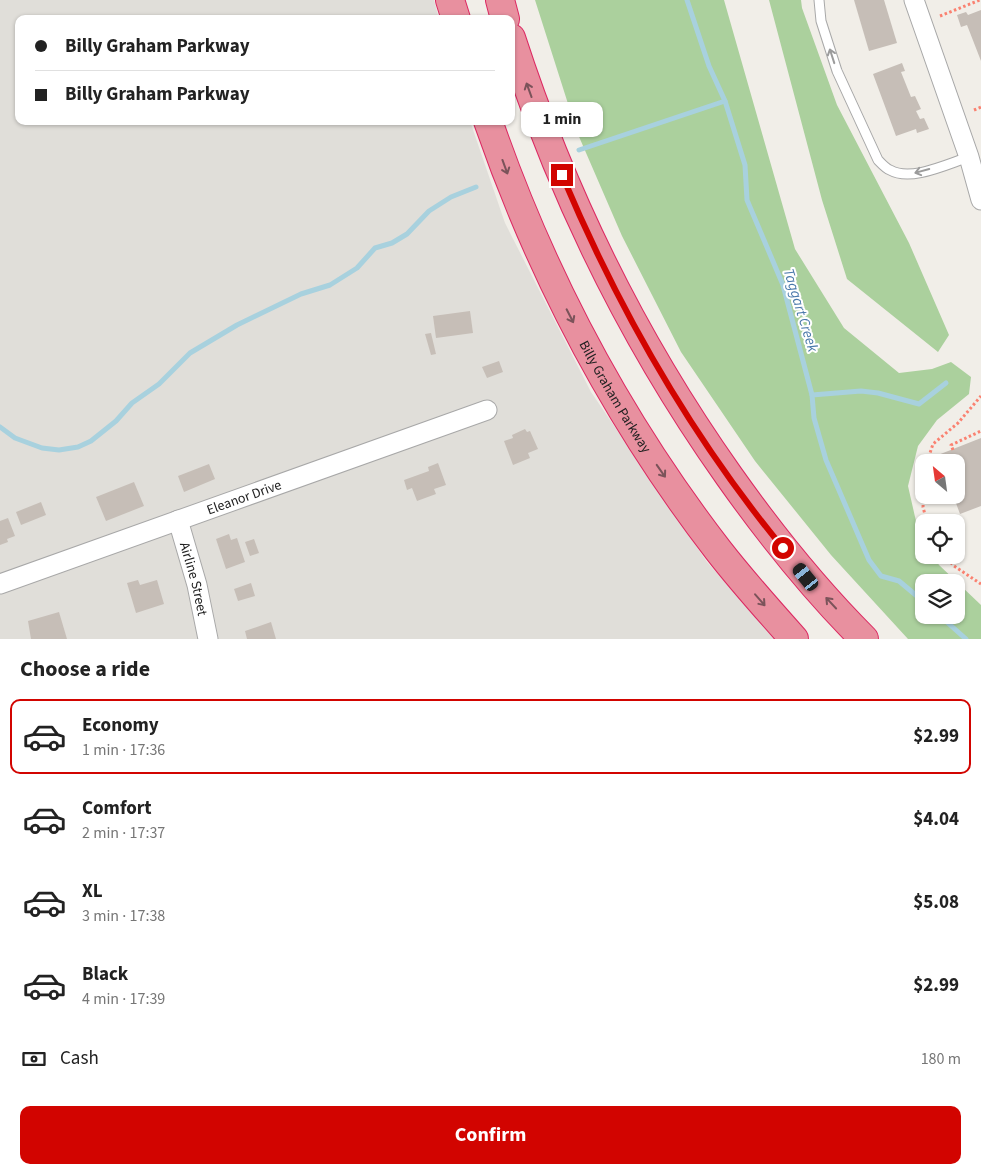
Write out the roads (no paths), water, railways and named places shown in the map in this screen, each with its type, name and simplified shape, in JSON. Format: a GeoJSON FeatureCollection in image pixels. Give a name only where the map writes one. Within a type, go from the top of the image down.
{"type":"FeatureCollection","features":[{"type":"Feature","properties":{"kind":"highway"},"geometry":{"type":"LineString","coordinates":[[450,0],[455,15]]}},
{"type":"Feature","properties":{"kind":"highway"},"geometry":{"type":"LineString","coordinates":[[500,0],[504,15]]}},
{"type":"Feature","properties":{"kind":"highway"},"geometry":{"type":"LineString","coordinates":[[515,50],[540,122],[584,225],[630,317],[661,373],[706,444],[759,519],[806,577],[864,639]]}},
{"type":"Feature","properties":{"kind":"highway","name":"Billy Graham Parkway"},"geometry":{"type":"LineString","coordinates":[[489,125],[538,250],[590,356],[618,404],[651,456],[707,535],[756,596],[794,639]]}},
{"type":"Feature","properties":{"kind":"street"},"geometry":{"type":"LineString","coordinates":[[914,0],[981,200]]}},
{"type":"Feature","properties":{"kind":"street","name":"Eleanor Drive"},"geometry":{"type":"LineString","coordinates":[[0,584],[487,410]]}},
{"type":"Feature","properties":{"kind":"street","name":"Airline Street"},"geometry":{"type":"LineString","coordinates":[[178,520],[197,586],[208,639]]}},
{"type":"Feature","properties":{"kind":"lane"},"geometry":{"type":"LineString","coordinates":[[819,0],[821,21],[837,71],[878,160],[890,170],[917,174],[968,157]]}},
{"type":"Feature","properties":{"kind":"waterway","name":"Taggart Creek"},"geometry":{"type":"LineString","coordinates":[[687,0],[709,66],[725,101],[745,165],[747,200],[783,285],[812,395],[814,418],[826,460],[869,560],[881,576],[899,581],[915,594]]}},
{"type":"Feature","properties":{"kind":"waterway"},"geometry":{"type":"LineString","coordinates":[[579,150],[725,101]]}},
{"type":"Feature","properties":{"kind":"waterway"},"geometry":{"type":"LineString","coordinates":[[0,427],[15,438],[42,448],[59,450],[78,447],[91,441],[116,421],[132,403],[159,384],[190,353],[237,325],[301,294],[330,285],[357,268],[375,248],[392,243],[407,234],[429,211],[451,197],[476,187]]}},
{"type":"Feature","properties":{"kind":"waterway"},"geometry":{"type":"LineString","coordinates":[[812,395],[861,391],[878,393],[919,404],[946,383]]}},
{"type":"Feature","properties":{"kind":"waterway","name":"Taggart Creek"},"geometry":{"type":"LineString","coordinates":[[949,624],[966,639]]}}]}
